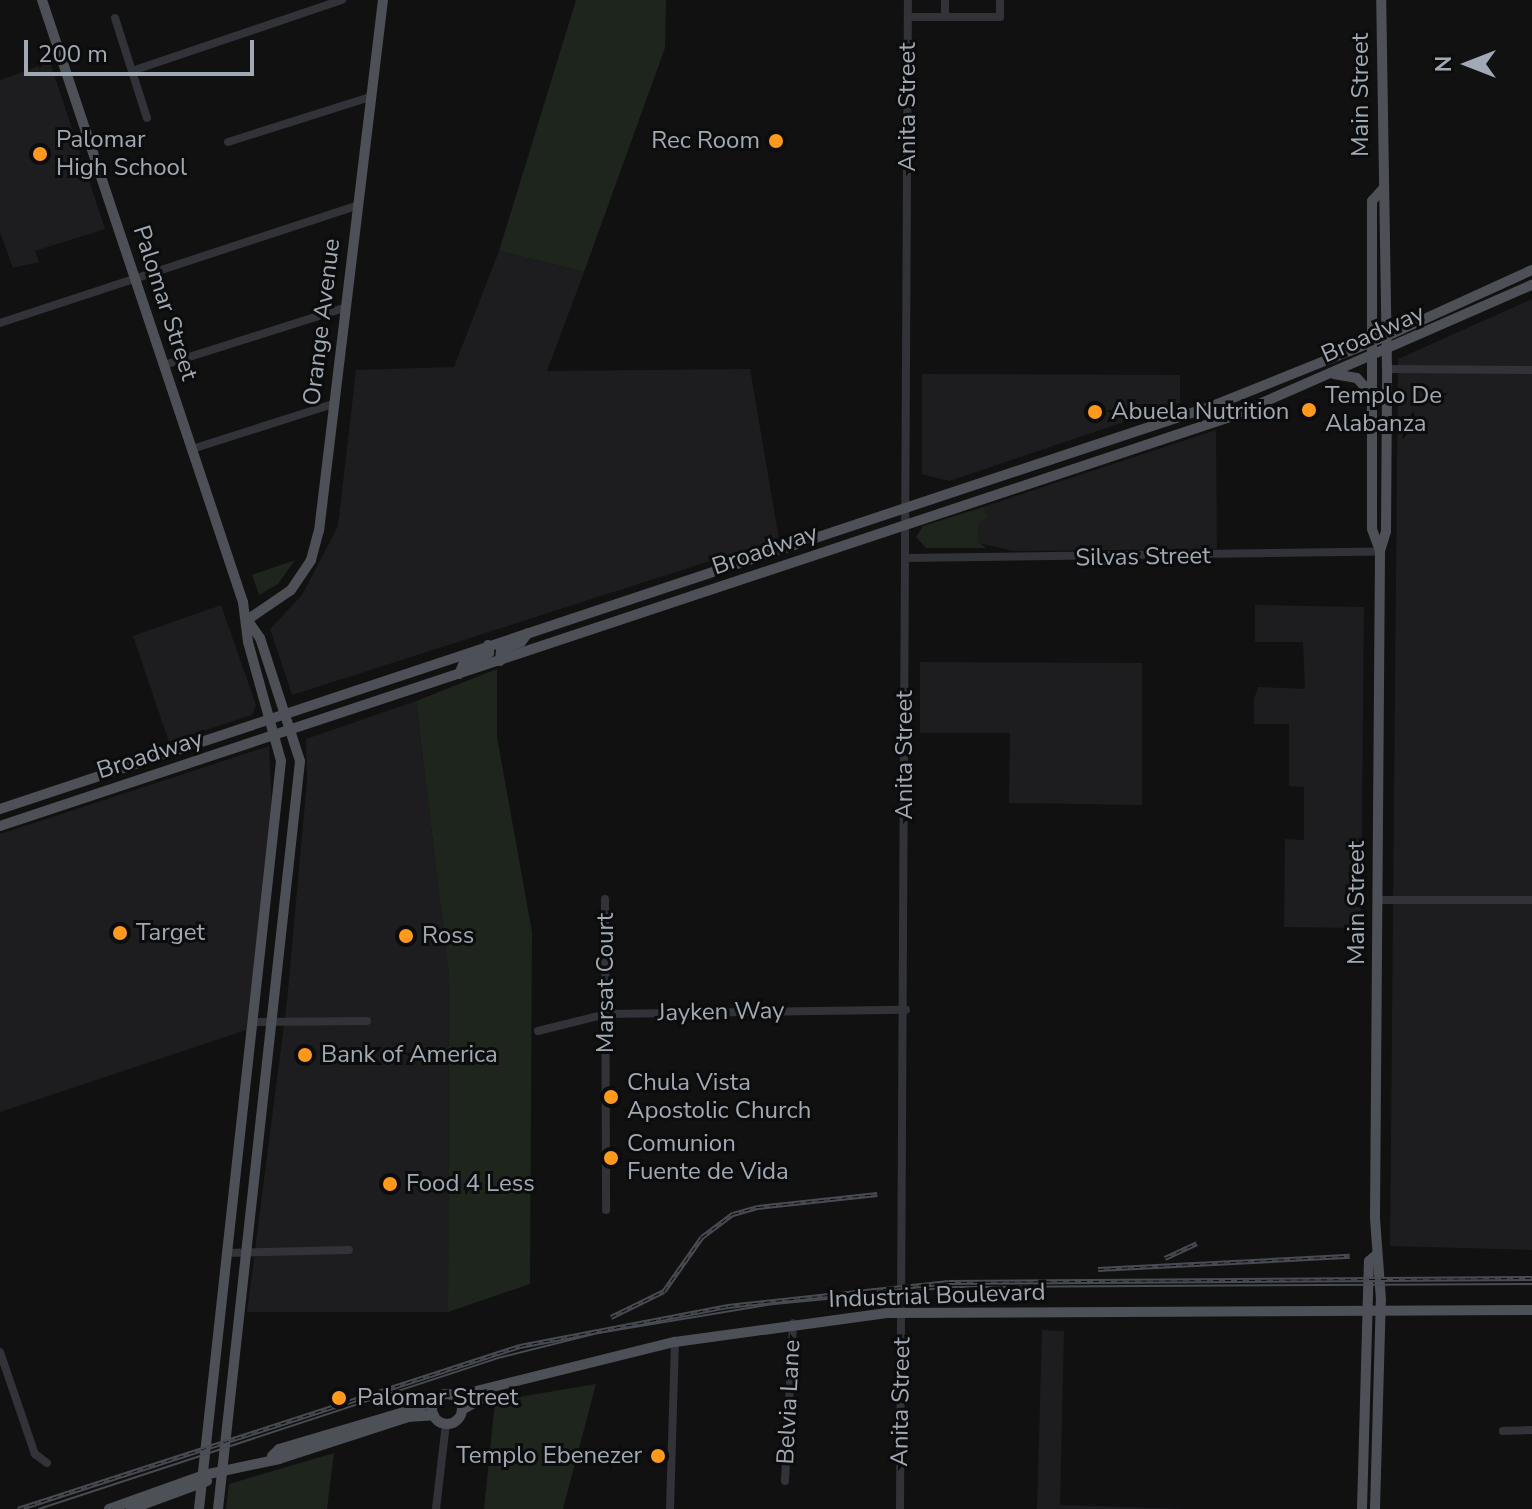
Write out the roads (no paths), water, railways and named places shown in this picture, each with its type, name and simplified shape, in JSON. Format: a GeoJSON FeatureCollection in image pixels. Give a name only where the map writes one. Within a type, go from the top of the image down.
{"type":"FeatureCollection","features":[{"type":"Feature","properties":{"kind":"main road","name":"Palomar Street"},"geometry":{"type":"LineString","coordinates":[[42,0],[247,620],[248,642],[276,735],[280,774],[199,1509]]}},
{"type":"Feature","properties":{"kind":"main road","name":"Orange Avenue"},"geometry":{"type":"LineString","coordinates":[[247,620],[291,590],[311,560],[319,531],[383,0]]}},
{"type":"Feature","properties":{"kind":"main road","name":"Main Street"},"geometry":{"type":"LineString","coordinates":[[1362,1509],[1381,1261],[1375,1256],[1377,900],[1380,551],[1386,531],[1388,204],[1382,190],[1381,0]]}},
{"type":"Feature","properties":{"kind":"main road","name":"Main Street"},"geometry":{"type":"LineString","coordinates":[[1380,551],[1372,529],[1372,201],[1382,190]]}},
{"type":"Feature","properties":{"kind":"main road","name":"Broadway"},"geometry":{"type":"LineString","coordinates":[[0,809],[271,716],[1215,405],[1387,336],[1532,270]]}},
{"type":"Feature","properties":{"kind":"main road","name":"Broadway"},"geometry":{"type":"LineString","coordinates":[[0,826],[1227,418],[1532,285]]}},
{"type":"Feature","properties":{"kind":"main road"},"geometry":{"type":"LineString","coordinates":[[1332,374],[1357,378],[1372,395]]}},
{"type":"Feature","properties":{"kind":"main road"},"geometry":{"type":"LineString","coordinates":[[1098,444],[1102,459]]}},
{"type":"Feature","properties":{"kind":"main road"},"geometry":{"type":"LineString","coordinates":[[665,587],[670,603]]}},
{"type":"Feature","properties":{"kind":"main road","name":"Palomar Street"},"geometry":{"type":"LineString","coordinates":[[218,1509],[299,769],[287,711],[260,638],[247,620]]}},
{"type":"Feature","properties":{"kind":"main road"},"geometry":{"type":"LineString","coordinates":[[500,661],[501,650],[521,642],[529,631]]}},
{"type":"Feature","properties":{"kind":"main road"},"geometry":{"type":"LineString","coordinates":[[459,674],[463,665],[489,653],[488,645]]}},
{"type":"Feature","properties":{"kind":"main road"},"geometry":{"type":"LineString","coordinates":[[67,787],[73,802]]}},
{"type":"Feature","properties":{"kind":"main road","name":"Main Street"},"geometry":{"type":"LineString","coordinates":[[1375,1310],[1375,1509]]}},
{"type":"Feature","properties":{"kind":"main road","name":"Industrial Boulevard"},"geometry":{"type":"LineString","coordinates":[[131,1509],[223,1471],[272,1456],[279,1449],[434,1403],[443,1394],[456,1396],[501,1386],[675,1342],[793,1323],[902,1314],[1532,1310]]}},
{"type":"Feature","properties":{"kind":"main road","name":"Industrial Boulevard"},"geometry":{"type":"LineString","coordinates":[[446,1424],[459,1418],[462,1410],[501,1386]]}},
{"type":"Feature","properties":{"kind":"main road"},"geometry":{"type":"LineString","coordinates":[[456,1396],[462,1410]]}},
{"type":"Feature","properties":{"kind":"main road"},"geometry":{"type":"LineString","coordinates":[[434,1403],[434,1415],[446,1424]]}},
{"type":"Feature","properties":{"kind":"main road","name":"Industrial Boulevard"},"geometry":{"type":"LineString","coordinates":[[272,1456],[279,1459],[408,1417],[434,1415]]}},
{"type":"Feature","properties":{"kind":"main road","name":"Industrial Boulevard"},"geometry":{"type":"LineString","coordinates":[[109,1509],[203,1480]]}},
{"type":"Feature","properties":{"kind":"street"},"geometry":{"type":"LineString","coordinates":[[132,71],[342,0]]}},
{"type":"Feature","properties":{"kind":"street","name":"Anita Street"},"geometry":{"type":"LineString","coordinates":[[900,1509],[906,1010],[908,0]]}},
{"type":"Feature","properties":{"kind":"street"},"geometry":{"type":"LineString","coordinates":[[945,0],[945,16]]}},
{"type":"Feature","properties":{"kind":"street"},"geometry":{"type":"LineString","coordinates":[[908,17],[1000,17],[1000,0]]}},
{"type":"Feature","properties":{"kind":"street"},"geometry":{"type":"LineString","coordinates":[[115,18],[147,118]]}},
{"type":"Feature","properties":{"kind":"street"},"geometry":{"type":"LineString","coordinates":[[228,142],[370,97]]}},
{"type":"Feature","properties":{"kind":"street"},"geometry":{"type":"LineString","coordinates":[[0,323],[356,206]]}},
{"type":"Feature","properties":{"kind":"street"},"geometry":{"type":"LineString","coordinates":[[164,365],[344,308]]}},
{"type":"Feature","properties":{"kind":"street"},"geometry":{"type":"LineString","coordinates":[[1387,369],[1532,370]]}},
{"type":"Feature","properties":{"kind":"street"},"geometry":{"type":"LineString","coordinates":[[192,449],[333,404]]}},
{"type":"Feature","properties":{"kind":"street","name":"Silvas Street"},"geometry":{"type":"LineString","coordinates":[[906,558],[1380,551]]}},
{"type":"Feature","properties":{"kind":"street","name":"Marsat Court"},"geometry":{"type":"LineString","coordinates":[[605,899],[606,1210]]}},
{"type":"Feature","properties":{"kind":"street"},"geometry":{"type":"LineString","coordinates":[[1377,900],[1532,900]]}},
{"type":"Feature","properties":{"kind":"street","name":"Jayken Way"},"geometry":{"type":"LineString","coordinates":[[538,1031],[606,1014],[906,1010]]}},
{"type":"Feature","properties":{"kind":"street"},"geometry":{"type":"LineString","coordinates":[[255,1022],[367,1021]]}},
{"type":"Feature","properties":{"kind":"street"},"geometry":{"type":"LineString","coordinates":[[226,1253],[349,1250]]}},
{"type":"Feature","properties":{"kind":"street","name":"Belvia Lane"},"geometry":{"type":"LineString","coordinates":[[785,1481],[793,1323]]}},
{"type":"Feature","properties":{"kind":"street"},"geometry":{"type":"LineString","coordinates":[[670,1509],[675,1342]]}},
{"type":"Feature","properties":{"kind":"street"},"geometry":{"type":"LineString","coordinates":[[0,1352],[35,1454],[47,1463]]}},
{"type":"Feature","properties":{"kind":"street"},"geometry":{"type":"LineString","coordinates":[[436,1509],[446,1424]]}},
{"type":"Feature","properties":{"kind":"street"},"geometry":{"type":"LineString","coordinates":[[1503,1431],[1532,1430]]}},
{"type":"Feature","properties":{"kind":"tram line"},"geometry":{"type":"LineString","coordinates":[[39,1509],[498,1358],[598,1333],[774,1304],[955,1287],[1532,1284]]}},
{"type":"Feature","properties":{"kind":"railway"},"geometry":{"type":"LineString","coordinates":[[611,1317],[664,1291],[702,1237],[733,1214],[758,1207],[877,1194]]}},
{"type":"Feature","properties":{"kind":"railway"},"geometry":{"type":"LineString","coordinates":[[1165,1258],[1197,1243]]}},
{"type":"Feature","properties":{"kind":"railway"},"geometry":{"type":"LineString","coordinates":[[1098,1269],[1350,1256]]}},
{"type":"Feature","properties":{"kind":"railway"},"geometry":{"type":"LineString","coordinates":[[18,1509],[520,1346],[728,1306],[949,1282],[1532,1278]]}},
{"type":"Feature","properties":{"kind":"place","name":"Rec Room"},"geometry":{"type":"Point","coordinates":[776,141]}},
{"type":"Feature","properties":{"kind":"place","name":"Palomar High School"},"geometry":{"type":"Point","coordinates":[40,154]}},
{"type":"Feature","properties":{"kind":"place","name":"Templo De Alabanza"},"geometry":{"type":"Point","coordinates":[1309,410]}},
{"type":"Feature","properties":{"kind":"place","name":"Abuela Nutrition"},"geometry":{"type":"Point","coordinates":[1095,412]}},
{"type":"Feature","properties":{"kind":"place","name":"Target"},"geometry":{"type":"Point","coordinates":[120,933]}},
{"type":"Feature","properties":{"kind":"place","name":"Ross"},"geometry":{"type":"Point","coordinates":[406,936]}},
{"type":"Feature","properties":{"kind":"place","name":"Bank of America"},"geometry":{"type":"Point","coordinates":[305,1055]}},
{"type":"Feature","properties":{"kind":"place","name":"Chula Vista Apostolic Church"},"geometry":{"type":"Point","coordinates":[611,1097]}},
{"type":"Feature","properties":{"kind":"place","name":"Comunion Fuente de Vida"},"geometry":{"type":"Point","coordinates":[611,1158]}},
{"type":"Feature","properties":{"kind":"place","name":"Food 4 Less"},"geometry":{"type":"Point","coordinates":[390,1184]}},
{"type":"Feature","properties":{"kind":"place","name":"Palomar Street"},"geometry":{"type":"Point","coordinates":[339,1398]}},
{"type":"Feature","properties":{"kind":"place","name":"Templo Ebenezer"},"geometry":{"type":"Point","coordinates":[658,1456]}}]}
